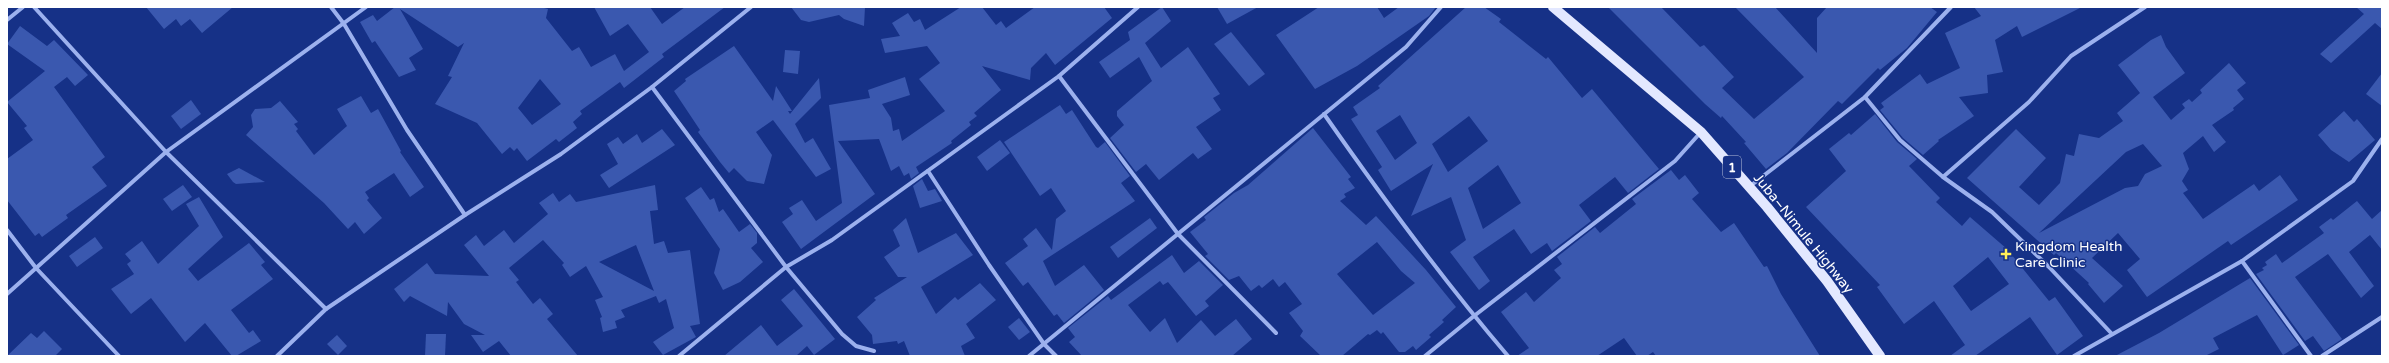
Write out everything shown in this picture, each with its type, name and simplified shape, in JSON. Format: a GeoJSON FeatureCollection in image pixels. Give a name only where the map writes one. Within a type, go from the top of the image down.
{"type":"FeatureCollection","features":[{"type":"Feature","properties":{"kind":"main road","name":"Juba–Nimule Highway"},"geometry":{"type":"LineString","coordinates":[[1554,7],[1701,132],[1828,281],[1878,355]]}},
{"type":"Feature","properties":{"kind":"street"},"geometry":{"type":"LineString","coordinates":[[7,20],[23,7]]}},
{"type":"Feature","properties":{"kind":"street"},"geometry":{"type":"LineString","coordinates":[[34,7],[166,152],[326,309]]}},
{"type":"Feature","properties":{"kind":"street"},"geometry":{"type":"LineString","coordinates":[[331,7],[344,24],[407,130],[465,215]]}},
{"type":"Feature","properties":{"kind":"street"},"geometry":{"type":"LineString","coordinates":[[7,294],[166,152],[366,7]]}},
{"type":"Feature","properties":{"kind":"street"},"geometry":{"type":"LineString","coordinates":[[277,356],[326,309],[465,215],[562,154],[652,87],[751,7]]}},
{"type":"Feature","properties":{"kind":"street"},"geometry":{"type":"LineString","coordinates":[[679,356],[786,267],[832,240],[1059,76],[1138,7]]}},
{"type":"Feature","properties":{"kind":"street"},"geometry":{"type":"LineString","coordinates":[[1029,356],[1406,47],[1441,7]]}},
{"type":"Feature","properties":{"kind":"street"},"geometry":{"type":"LineString","coordinates":[[1749,187],[1865,97],[1951,7]]}},
{"type":"Feature","properties":{"kind":"street"},"geometry":{"type":"LineString","coordinates":[[1943,177],[2029,102],[2071,56],[2145,7]]}},
{"type":"Feature","properties":{"kind":"street"},"geometry":{"type":"LineString","coordinates":[[1059,76],[1178,234],[1276,334]]}},
{"type":"Feature","properties":{"kind":"street"},"geometry":{"type":"LineString","coordinates":[[652,87],[786,267],[842,334],[856,346],[874,351]]}},
{"type":"Feature","properties":{"kind":"street"},"geometry":{"type":"LineString","coordinates":[[1865,97],[1900,140],[1943,177],[1992,212],[2049,267],[2112,334]]}},
{"type":"Feature","properties":{"kind":"street"},"geometry":{"type":"LineString","coordinates":[[1324,114],[1373,183],[1474,316],[1508,356]]}},
{"type":"Feature","properties":{"kind":"street"},"geometry":{"type":"LineString","coordinates":[[1425,356],[1474,316],[1675,161],[1701,132]]}},
{"type":"Feature","properties":{"kind":"street"},"geometry":{"type":"LineString","coordinates":[[2074,356],[2242,261],[2353,181],[2382,139]]}},
{"type":"Feature","properties":{"kind":"street"},"geometry":{"type":"LineString","coordinates":[[928,171],[989,265],[1044,344],[1056,356]]}},
{"type":"Feature","properties":{"kind":"street"},"geometry":{"type":"LineString","coordinates":[[7,230],[36,268],[119,356]]}},
{"type":"Feature","properties":{"kind":"street"},"geometry":{"type":"LineString","coordinates":[[2242,261],[2311,356]]}},
{"type":"Feature","properties":{"kind":"street"},"geometry":{"type":"LineString","coordinates":[[2322,356],[2382,317]]}},
{"type":"Feature","properties":{"kind":"building"},"geometry":{"type":"Polygon","coordinates":[[[146,7],[233,7],[202,33],[190,19],[181,26],[176,19],[164,29],[146,7]]]}},
{"type":"Feature","properties":{"kind":"building"},"geometry":{"type":"Polygon","coordinates":[[[395,7],[540,7],[548,9],[546,18],[572,51],[579,47],[591,67],[615,54],[624,71],[649,52],[628,24],[610,36],[594,7],[650,7],[662,24],[685,7],[725,7],[662,54],[664,57],[624,88],[620,82],[580,111],[582,114],[573,122],[577,128],[559,142],[556,139],[527,161],[517,148],[514,151],[510,147],[502,154],[477,123],[435,104],[452,77],[448,76],[464,43],[458,47],[400,9],[423,49],[409,58],[416,70],[399,77],[375,41],[372,43],[360,22],[373,15],[377,21],[395,7]],[[540,79],[518,108],[532,125],[561,104],[540,79]]]}},
{"type":"Feature","properties":{"kind":"building"},"geometry":{"type":"Polygon","coordinates":[[[791,7],[865,7],[864,26],[844,19],[839,15],[809,22],[801,20],[791,7]]]}},
{"type":"Feature","properties":{"kind":"building"},"geometry":{"type":"Polygon","coordinates":[[[961,7],[982,7],[996,25],[1001,21],[1006,28],[1035,7],[1104,7],[1112,18],[1055,65],[1046,53],[1031,68],[1030,80],[982,66],[1001,90],[974,113],[977,116],[969,122],[971,125],[951,141],[952,143],[916,167],[919,173],[911,179],[909,173],[904,176],[899,166],[891,171],[879,139],[838,141],[875,194],[801,249],[782,222],[793,214],[789,208],[802,200],[816,221],[842,203],[829,105],[870,98],[868,90],[905,77],[910,95],[882,104],[891,118],[893,131],[899,129],[902,141],[945,111],[919,79],[940,63],[927,46],[885,53],[881,39],[900,36],[892,23],[908,13],[914,22],[920,19],[925,30],[961,7]]]}},
{"type":"Feature","properties":{"kind":"building"},"geometry":{"type":"Polygon","coordinates":[[[1162,7],[1171,21],[1145,43],[1161,68],[1188,47],[1220,94],[1213,98],[1221,110],[1196,127],[1212,149],[1198,159],[1193,153],[1159,180],[1146,164],[1136,172],[1110,138],[1124,125],[1117,116],[1117,111],[1152,81],[1139,57],[1110,78],[1099,62],[1130,40],[1128,32],[1162,7]]]}},
{"type":"Feature","properties":{"kind":"building"},"geometry":{"type":"Polygon","coordinates":[[[1217,7],[1258,7],[1227,24],[1217,7]]]}},
{"type":"Feature","properties":{"kind":"building"},"geometry":{"type":"Polygon","coordinates":[[[1319,7],[1377,7],[1384,18],[1399,7],[1436,7],[1429,16],[1357,66],[1315,89],[1276,35],[1319,7]]]}},
{"type":"Feature","properties":{"kind":"building"},"geometry":{"type":"Polygon","coordinates":[[[1466,7],[1484,7],[1501,19],[1499,22],[1546,59],[1548,57],[1582,98],[1592,89],[1659,169],[1628,193],[1615,177],[1579,205],[1591,221],[1552,251],[1547,243],[1531,254],[1514,229],[1473,257],[1490,281],[1479,290],[1450,252],[1466,240],[1451,197],[1411,216],[1433,164],[1391,191],[1378,170],[1382,167],[1351,119],[1358,115],[1353,107],[1380,88],[1378,86],[1466,7]],[[1400,115],[1376,131],[1395,160],[1417,143],[1400,115]],[[1469,116],[1432,144],[1448,172],[1488,141],[1469,116]],[[1498,165],[1468,188],[1483,229],[1521,203],[1498,165]]]}},
{"type":"Feature","properties":{"kind":"building"},"geometry":{"type":"Polygon","coordinates":[[[1608,7],[1661,7],[1700,47],[1704,45],[1734,77],[1722,88],[1754,119],[1804,77],[1735,7],[1775,7],[1817,53],[1817,18],[1827,7],[1930,7],[1937,12],[1907,48],[1880,70],[1878,68],[1842,104],[1838,101],[1787,153],[1766,169],[1744,143],[1746,142],[1722,116],[1721,118],[1705,104],[1608,7]]]}},
{"type":"Feature","properties":{"kind":"building"},"geometry":{"type":"Polygon","coordinates":[[[1974,7],[2082,7],[2022,37],[2017,26],[1995,40],[2003,72],[1987,75],[1988,93],[1959,97],[1974,116],[1938,140],[1939,141],[1923,155],[1903,138],[1880,110],[1884,107],[1881,103],[1920,74],[1927,84],[1960,68],[1945,33],[1981,16],[1974,7]]]}},
{"type":"Feature","properties":{"kind":"building"},"geometry":{"type":"Polygon","coordinates":[[[2356,7],[2382,7],[2382,29],[2375,23],[2331,63],[2320,54],[2364,14],[2356,7]]]}},
{"type":"Feature","properties":{"kind":"building"},"geometry":{"type":"Polygon","coordinates":[[[20,26],[47,46],[54,40],[88,75],[75,86],[67,77],[54,87],[105,157],[92,167],[107,186],[66,215],[68,218],[42,237],[39,233],[35,236],[7,200],[7,159],[33,140],[24,128],[27,126],[7,102],[45,71],[7,44],[20,26]]]}},
{"type":"Feature","properties":{"kind":"building"},"geometry":{"type":"Polygon","coordinates":[[[1231,32],[1265,74],[1249,86],[1214,44],[1231,32]]]}},
{"type":"Feature","properties":{"kind":"building"},"geometry":{"type":"Polygon","coordinates":[[[2161,35],[2166,47],[2185,73],[2153,97],[2171,120],[2185,108],[2182,104],[2189,99],[2192,102],[2202,93],[2200,90],[2229,63],[2246,83],[2237,90],[2244,99],[2233,108],[2234,110],[2212,125],[2226,142],[2214,152],[2203,136],[2183,153],[2189,169],[2182,181],[2188,190],[2183,193],[2203,219],[2254,184],[2259,191],[2280,175],[2298,200],[2231,245],[2228,241],[2147,297],[2127,270],[2140,259],[2118,233],[2092,258],[2123,286],[2104,303],[2088,284],[2089,283],[2056,253],[2054,255],[1967,178],[2016,129],[2046,158],[2019,187],[2039,205],[2060,183],[2066,154],[2074,156],[2079,134],[2099,138],[2123,121],[2117,113],[2140,93],[2118,65],[2151,40],[2161,35]],[[2143,144],[2126,152],[2039,233],[2125,188],[2138,186],[2145,174],[2162,166],[2143,144]]]}},
{"type":"Feature","properties":{"kind":"building"},"geometry":{"type":"Polygon","coordinates":[[[734,46],[773,101],[776,86],[792,111],[788,111],[790,114],[819,78],[821,98],[795,124],[805,143],[813,138],[831,169],[816,177],[773,120],[756,132],[772,155],[764,184],[747,181],[734,168],[729,173],[720,162],[698,132],[700,130],[674,91],[686,81],[685,79],[734,46]]]}},
{"type":"Feature","properties":{"kind":"building"},"geometry":{"type":"Polygon","coordinates":[[[785,50],[800,51],[798,74],[783,72],[785,50]]]}},
{"type":"Feature","properties":{"kind":"building"},"geometry":{"type":"Polygon","coordinates":[[[2382,73],[2382,106],[2366,94],[2382,73]]]}},
{"type":"Feature","properties":{"kind":"building"},"geometry":{"type":"Polygon","coordinates":[[[361,96],[371,113],[378,109],[401,151],[400,152],[424,187],[410,197],[394,173],[365,192],[369,198],[367,200],[382,218],[364,234],[355,222],[348,229],[324,203],[246,135],[253,127],[251,115],[255,109],[271,108],[280,101],[298,122],[294,124],[298,129],[296,131],[314,155],[347,126],[337,109],[361,96]]]}},
{"type":"Feature","properties":{"kind":"building"},"geometry":{"type":"Polygon","coordinates":[[[191,100],[201,114],[181,129],[171,116],[191,100]]]}},
{"type":"Feature","properties":{"kind":"building"},"geometry":{"type":"Polygon","coordinates":[[[1060,105],[1066,114],[1072,110],[1096,147],[1098,148],[1105,142],[1130,176],[1121,183],[1135,201],[1043,261],[1055,286],[1084,265],[1104,290],[1064,323],[1057,314],[1054,316],[1028,282],[1023,286],[1005,263],[1028,246],[1023,239],[1036,228],[1052,250],[1056,219],[1066,211],[1051,188],[1040,196],[1004,142],[1060,105]]]}},
{"type":"Feature","properties":{"kind":"building"},"geometry":{"type":"Polygon","coordinates":[[[2344,111],[2354,122],[2357,119],[2375,140],[2349,162],[2331,150],[2318,135],[2344,111]]]}},
{"type":"Feature","properties":{"kind":"building"},"geometry":{"type":"Polygon","coordinates":[[[1875,114],[1897,142],[1917,159],[1909,166],[1940,198],[1936,202],[1962,226],[1970,217],[2007,249],[2049,301],[2055,297],[2083,336],[2057,355],[2030,317],[1975,356],[1950,356],[1965,345],[1934,301],[1904,324],[1877,287],[1880,285],[1806,207],[1846,171],[1829,149],[1849,133],[1851,135],[1875,114]],[[1988,257],[1953,286],[1971,311],[2009,284],[1988,257]]]}},
{"type":"Feature","properties":{"kind":"building"},"geometry":{"type":"Polygon","coordinates":[[[1313,128],[1351,177],[1348,179],[1355,188],[1344,194],[1346,197],[1340,201],[1366,225],[1376,216],[1426,270],[1456,307],[1442,320],[1444,322],[1429,335],[1431,337],[1416,350],[1413,346],[1405,352],[1399,352],[1383,332],[1381,334],[1377,330],[1370,335],[1368,334],[1342,356],[1321,356],[1300,336],[1303,331],[1289,313],[1302,304],[1285,282],[1279,287],[1273,279],[1262,288],[1259,285],[1251,291],[1239,276],[1229,280],[1205,256],[1208,254],[1190,232],[1206,220],[1204,217],[1234,193],[1248,185],[1313,128]],[[1377,242],[1337,274],[1373,315],[1415,283],[1401,271],[1377,242]]]}},
{"type":"Feature","properties":{"kind":"building"},"geometry":{"type":"Polygon","coordinates":[[[662,129],[675,145],[609,188],[600,175],[618,164],[607,144],[618,137],[623,144],[637,134],[642,143],[662,129]]]}},
{"type":"Feature","properties":{"kind":"building"},"geometry":{"type":"Polygon","coordinates":[[[1000,140],[1010,153],[987,171],[977,157],[1000,140]]]}},
{"type":"Feature","properties":{"kind":"building"},"geometry":{"type":"Polygon","coordinates":[[[239,168],[265,182],[236,184],[227,174],[239,168]]]}},
{"type":"Feature","properties":{"kind":"building"},"geometry":{"type":"Polygon","coordinates":[[[1671,170],[1679,180],[1685,175],[1699,193],[1692,199],[1721,232],[1734,223],[1764,267],[1767,266],[1781,294],[1820,356],[1656,356],[1653,352],[1647,356],[1637,356],[1624,338],[1597,356],[1517,356],[1529,348],[1501,312],[1526,292],[1534,302],[1561,278],[1554,270],[1562,264],[1557,257],[1595,227],[1600,233],[1636,204],[1632,199],[1671,170]]]}},
{"type":"Feature","properties":{"kind":"building"},"geometry":{"type":"Polygon","coordinates":[[[922,179],[928,191],[935,189],[942,201],[920,208],[913,186],[922,179]]]}},
{"type":"Feature","properties":{"kind":"building"},"geometry":{"type":"Polygon","coordinates":[[[183,185],[192,197],[172,211],[163,199],[183,185]]]}},
{"type":"Feature","properties":{"kind":"building"},"geometry":{"type":"Polygon","coordinates":[[[655,185],[658,210],[650,211],[654,244],[664,241],[668,253],[690,250],[700,324],[690,326],[696,337],[663,355],[653,342],[674,328],[666,299],[659,303],[656,296],[621,310],[625,317],[615,321],[617,328],[603,332],[600,318],[602,317],[595,300],[603,297],[586,266],[570,277],[562,265],[564,263],[543,240],[509,268],[519,280],[516,282],[533,304],[540,298],[553,314],[547,319],[578,356],[511,356],[499,341],[483,352],[471,335],[485,335],[464,324],[448,302],[447,316],[410,296],[404,302],[394,289],[427,263],[435,274],[489,276],[464,245],[476,235],[484,246],[504,230],[514,243],[548,214],[539,203],[553,193],[559,202],[570,194],[576,202],[655,185]],[[636,245],[599,262],[654,291],[636,245]]]}},
{"type":"Feature","properties":{"kind":"building"},"geometry":{"type":"Polygon","coordinates":[[[701,187],[710,200],[714,198],[719,212],[723,209],[739,232],[750,224],[757,233],[757,243],[751,248],[763,262],[740,282],[723,290],[714,273],[720,249],[685,198],[701,187]]]}},
{"type":"Feature","properties":{"kind":"building"},"geometry":{"type":"Polygon","coordinates":[[[199,197],[223,237],[188,269],[198,281],[249,243],[265,262],[261,265],[273,279],[231,310],[249,333],[253,330],[261,341],[236,356],[232,356],[205,323],[185,342],[151,298],[131,314],[111,289],[134,274],[127,264],[131,261],[125,254],[142,241],[158,264],[199,226],[186,204],[199,197]]]}},
{"type":"Feature","properties":{"kind":"building"},"geometry":{"type":"Polygon","coordinates":[[[2357,201],[2372,219],[2382,210],[2382,250],[2370,235],[2349,252],[2374,286],[2361,298],[2328,254],[2295,277],[2342,339],[2324,351],[2313,336],[2305,341],[2256,274],[2264,270],[2262,268],[2267,265],[2265,262],[2276,254],[2282,263],[2324,233],[2319,227],[2331,218],[2333,220],[2357,201]]]}},
{"type":"Feature","properties":{"kind":"building"},"geometry":{"type":"Polygon","coordinates":[[[906,218],[918,253],[956,233],[973,255],[921,287],[936,314],[955,297],[958,300],[980,283],[996,300],[966,324],[975,338],[961,346],[965,356],[910,356],[904,341],[898,344],[897,341],[873,344],[872,335],[857,317],[876,300],[874,298],[907,277],[898,277],[884,257],[900,246],[893,230],[906,218]]]}},
{"type":"Feature","properties":{"kind":"building"},"geometry":{"type":"Polygon","coordinates":[[[1150,218],[1157,228],[1118,258],[1110,247],[1150,218]]]}},
{"type":"Feature","properties":{"kind":"building"},"geometry":{"type":"Polygon","coordinates":[[[95,237],[103,248],[77,267],[69,256],[95,237]]]}},
{"type":"Feature","properties":{"kind":"building"},"geometry":{"type":"Polygon","coordinates":[[[1172,255],[1184,273],[1199,261],[1223,285],[1205,301],[1209,306],[1196,316],[1168,282],[1163,285],[1160,281],[1128,305],[1150,332],[1165,318],[1177,343],[1201,320],[1215,336],[1236,319],[1252,339],[1232,356],[1082,356],[1069,342],[1075,337],[1068,328],[1108,296],[1111,300],[1172,255]]]}},
{"type":"Feature","properties":{"kind":"building"},"geometry":{"type":"Polygon","coordinates":[[[2250,278],[2299,345],[2283,355],[2257,315],[2213,338],[2219,349],[2205,356],[2115,356],[2159,333],[2250,278]]]}},
{"type":"Feature","properties":{"kind":"building"},"geometry":{"type":"Polygon","coordinates":[[[794,289],[835,339],[814,355],[807,346],[796,356],[724,356],[761,325],[777,346],[803,326],[781,300],[794,289]]]}},
{"type":"Feature","properties":{"kind":"building"},"geometry":{"type":"Polygon","coordinates":[[[1019,318],[1030,332],[1019,340],[1008,327],[1019,318]]]}},
{"type":"Feature","properties":{"kind":"building"},"geometry":{"type":"Polygon","coordinates":[[[44,331],[62,349],[55,356],[7,356],[31,333],[37,338],[44,331]]]}},
{"type":"Feature","properties":{"kind":"building"},"geometry":{"type":"Polygon","coordinates":[[[426,334],[446,334],[445,356],[425,356],[426,334]]]}},
{"type":"Feature","properties":{"kind":"building"},"geometry":{"type":"Polygon","coordinates":[[[337,335],[347,346],[338,355],[327,344],[337,335]]]}},
{"type":"Feature","properties":{"kind":"place","name":"Kingdom Health Care Clinic"},"geometry":{"type":"Point","coordinates":[2006,254]}}]}
